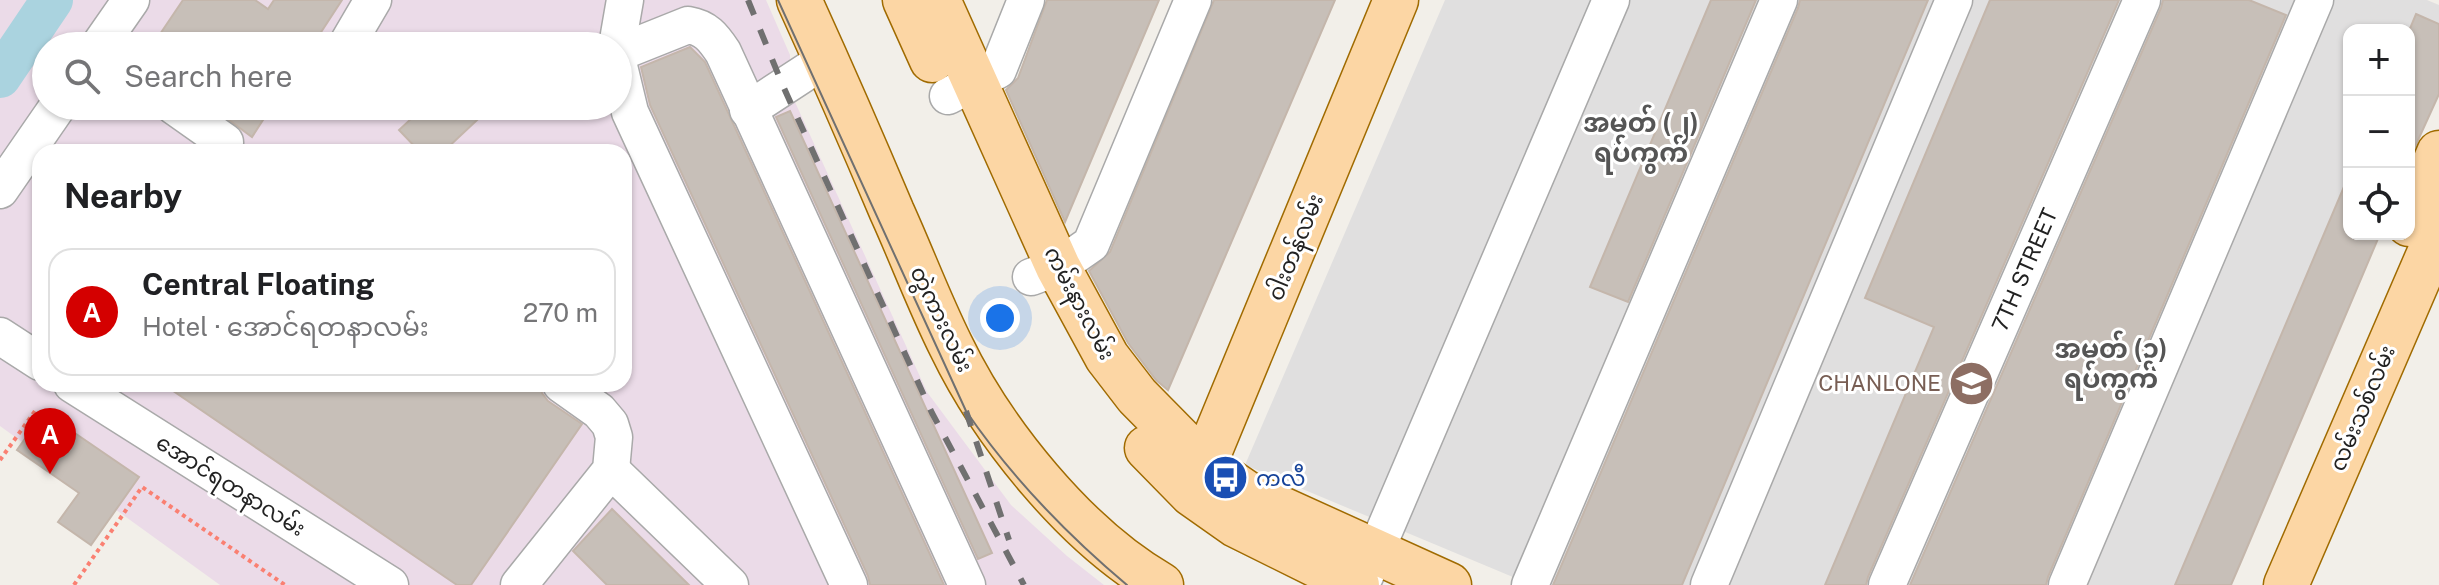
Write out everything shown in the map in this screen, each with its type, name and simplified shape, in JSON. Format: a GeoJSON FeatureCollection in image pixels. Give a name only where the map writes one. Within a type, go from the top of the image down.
{"type":"FeatureCollection","features":[{"type":"Feature","properties":{"kind":"main road","name":"တွဲကားလမ်း"},"geometry":{"type":"LineString","coordinates":[[799,0],[951,347],[1006,437],[1055,496],[1094,535],[1149,582]]}},
{"type":"Feature","properties":{"kind":"main road","name":"ကမ်းနားလမ်း"},"geometry":{"type":"LineString","coordinates":[[905,0],[961,90],[1087,372],[1149,450],[1192,492],[1236,525],[1364,574],[1449,585]]}},
{"type":"Feature","properties":{"kind":"main road","name":"ကမ်းနားလမ်း"},"geometry":{"type":"LineString","coordinates":[[938,0],[961,90]]}},
{"type":"Feature","properties":{"kind":"main road","name":"ဝါးတန်လမ်း"},"geometry":{"type":"LineString","coordinates":[[1192,492],[1396,0]]}},
{"type":"Feature","properties":{"kind":"main road","name":"လမ်းသစ်လမ်း"},"geometry":{"type":"LineString","coordinates":[[2286,585],[2439,231]]}},
{"type":"Feature","properties":{"kind":"main road","name":"လမ်းသစ်လမ်း"},"geometry":{"type":"LineString","coordinates":[[2256,585],[2402,240]]}},
{"type":"Feature","properties":{"kind":"main road"},"geometry":{"type":"LineString","coordinates":[[1192,492],[1261,564],[1313,585]]}},
{"type":"Feature","properties":{"kind":"street"},"geometry":{"type":"LineString","coordinates":[[109,32],[131,0]]}},
{"type":"Feature","properties":{"kind":"street"},"geometry":{"type":"LineString","coordinates":[[354,32],[373,0]]}},
{"type":"Feature","properties":{"kind":"street"},"geometry":{"type":"LineString","coordinates":[[619,32],[625,0]]}},
{"type":"Feature","properties":{"kind":"street"},"geometry":{"type":"LineString","coordinates":[[961,90],[998,70],[1026,0]]}},
{"type":"Feature","properties":{"kind":"street"},"geometry":{"type":"LineString","coordinates":[[1044,272],[1091,244],[1193,0]]}},
{"type":"Feature","properties":{"kind":"street"},"geometry":{"type":"LineString","coordinates":[[1364,574],[1611,0]]}},
{"type":"Feature","properties":{"kind":"street"},"geometry":{"type":"LineString","coordinates":[[1530,585],[1779,0]]}},
{"type":"Feature","properties":{"kind":"street"},"geometry":{"type":"LineString","coordinates":[[1709,585],[1954,0]]}},
{"type":"Feature","properties":{"kind":"street","name":"7TH STREET"},"geometry":{"type":"LineString","coordinates":[[1887,585],[2142,0]]}},
{"type":"Feature","properties":{"kind":"street"},"geometry":{"type":"LineString","coordinates":[[2067,585],[2315,0]]}},
{"type":"Feature","properties":{"kind":"street"},"geometry":{"type":"LineString","coordinates":[[632,47],[688,25],[711,34],[723,52],[967,585]]}},
{"type":"Feature","properties":{"kind":"street"},"geometry":{"type":"LineString","coordinates":[[748,110],[826,59]]}},
{"type":"Feature","properties":{"kind":"street"},"geometry":{"type":"LineString","coordinates":[[632,116],[849,585]]}},
{"type":"Feature","properties":{"kind":"street"},"geometry":{"type":"LineString","coordinates":[[0,190],[48,120]]}},
{"type":"Feature","properties":{"kind":"street"},"geometry":{"type":"LineString","coordinates":[[194,120],[225,142]]}},
{"type":"Feature","properties":{"kind":"street"},"geometry":{"type":"LineString","coordinates":[[0,336],[32,357]]}},
{"type":"Feature","properties":{"kind":"street"},"geometry":{"type":"LineString","coordinates":[[519,585],[611,470],[614,437],[610,424],[599,411],[572,392]]}},
{"type":"Feature","properties":{"kind":"street","name":"အောင်ရတနာလမ်း"},"geometry":{"type":"LineString","coordinates":[[114,395],[390,585]]}},
{"type":"Feature","properties":{"kind":"street"},"geometry":{"type":"LineString","coordinates":[[611,470],[730,585]]}},
{"type":"Feature","properties":{"kind":"path"},"geometry":{"type":"LineString","coordinates":[[0,460],[35,411]]}},
{"type":"Feature","properties":{"kind":"path"},"geometry":{"type":"LineString","coordinates":[[74,585],[142,487],[285,585]]}},
{"type":"Feature","properties":{"kind":"shaded area"},"geometry":{"type":"Polygon","coordinates":[[[0,0],[766,0],[790,55],[790,91],[927,392],[1011,505],[1104,585],[220,585],[0,426],[0,0]]]}},
{"type":"Feature","properties":{"kind":"shaded area"},"geometry":{"type":"Polygon","coordinates":[[[1445,0],[2427,0],[2439,5],[2439,84],[2415,141],[2415,24],[2343,24],[2343,240],[2347,240],[2227,585],[1532,585],[1245,465],[1445,0]]]}},
{"type":"Feature","properties":{"kind":"building"},"geometry":{"type":"Polygon","coordinates":[[[183,0],[255,0],[268,9],[274,0],[342,0],[321,32],[161,32],[183,0]]]}},
{"type":"Feature","properties":{"kind":"building"},"geometry":{"type":"Polygon","coordinates":[[[1047,0],[1159,0],[1065,222],[1006,90],[1018,78],[1047,0]]]}},
{"type":"Feature","properties":{"kind":"building"},"geometry":{"type":"Polygon","coordinates":[[[1214,0],[1335,0],[1168,390],[1156,380],[1128,343],[1089,271],[1110,252],[1214,0]]]}},
{"type":"Feature","properties":{"kind":"building"},"geometry":{"type":"Polygon","coordinates":[[[1711,0],[1756,0],[1628,302],[1590,287],[1711,0]]]}},
{"type":"Feature","properties":{"kind":"building"},"geometry":{"type":"Polygon","coordinates":[[[1800,0],[1928,0],[1682,585],[1553,585],[1798,8],[1800,0]]]}},
{"type":"Feature","properties":{"kind":"building"},"geometry":{"type":"Polygon","coordinates":[[[1990,0],[2119,0],[1866,585],[1825,585],[1934,327],[1865,298],[1990,0]]]}},
{"type":"Feature","properties":{"kind":"building"},"geometry":{"type":"Polygon","coordinates":[[[2163,0],[2249,0],[2286,15],[2046,585],[1910,585],[2161,8],[2163,0]]]}},
{"type":"Feature","properties":{"kind":"building"},"geometry":{"type":"Polygon","coordinates":[[[2416,14],[2439,24],[2439,94],[2415,147],[2415,24],[2412,24],[2416,14]]]}},
{"type":"Feature","properties":{"kind":"building"},"geometry":{"type":"Polygon","coordinates":[[[690,47],[705,62],[944,585],[870,585],[650,105],[641,67],[690,47]]]}},
{"type":"Feature","properties":{"kind":"building"},"geometry":{"type":"Polygon","coordinates":[[[790,111],[992,553],[978,559],[776,117],[790,111]]]}},
{"type":"Feature","properties":{"kind":"building"},"geometry":{"type":"Polygon","coordinates":[[[229,120],[263,120],[252,137],[229,120]]]}},
{"type":"Feature","properties":{"kind":"building"},"geometry":{"type":"Polygon","coordinates":[[[410,120],[477,120],[452,144],[412,144],[399,130],[410,120]]]}},
{"type":"Feature","properties":{"kind":"building"},"geometry":{"type":"Polygon","coordinates":[[[2343,189],[2343,240],[2377,240],[2243,557],[2231,585],[2175,585],[2343,189]]]}},
{"type":"Feature","properties":{"kind":"building"},"geometry":{"type":"Polygon","coordinates":[[[175,392],[542,392],[548,401],[582,424],[471,585],[457,585],[175,392]]]}},
{"type":"Feature","properties":{"kind":"building"},"geometry":{"type":"Polygon","coordinates":[[[44,412],[139,477],[91,545],[58,522],[79,493],[17,450],[44,412]]]}},
{"type":"Feature","properties":{"kind":"building"},"geometry":{"type":"Polygon","coordinates":[[[612,509],[689,585],[607,585],[573,551],[612,509]]]}},
{"type":"Feature","properties":{"kind":"waterway"},"geometry":{"type":"LineString","coordinates":[[0,77],[52,0]]}},
{"type":"Feature","properties":{"kind":"tram line"},"geometry":{"type":"LineString","coordinates":[[778,0],[966,411],[1040,504],[1127,585]]}},
{"type":"Feature","properties":{"kind":"railway"},"geometry":{"type":"LineString","coordinates":[[748,0],[783,86],[932,413],[1024,585]]}},
{"type":"Feature","properties":{"kind":"railway"},"geometry":{"type":"LineString","coordinates":[[966,411],[1009,540]]}},
{"type":"Feature","properties":{"kind":"place","name":"CHANLONE"},"geometry":{"type":"Point","coordinates":[1972,383]}},
{"type":"Feature","properties":{"kind":"place","name":"Central Floating"},"geometry":{"type":"Point","coordinates":[50,474]}},
{"type":"Feature","properties":{"kind":"place","name":"ကလီ"},"geometry":{"type":"Point","coordinates":[1225,478]}},
{"type":"Feature","properties":{"kind":"district","name":"အမှတ် (၂) ရပ်ကွက်"},"geometry":{"type":"Point","coordinates":[1641,138]}},
{"type":"Feature","properties":{"kind":"district","name":"အမှတ် (၃) ရပ်ကွက်"},"geometry":{"type":"Point","coordinates":[2111,364]}}]}
